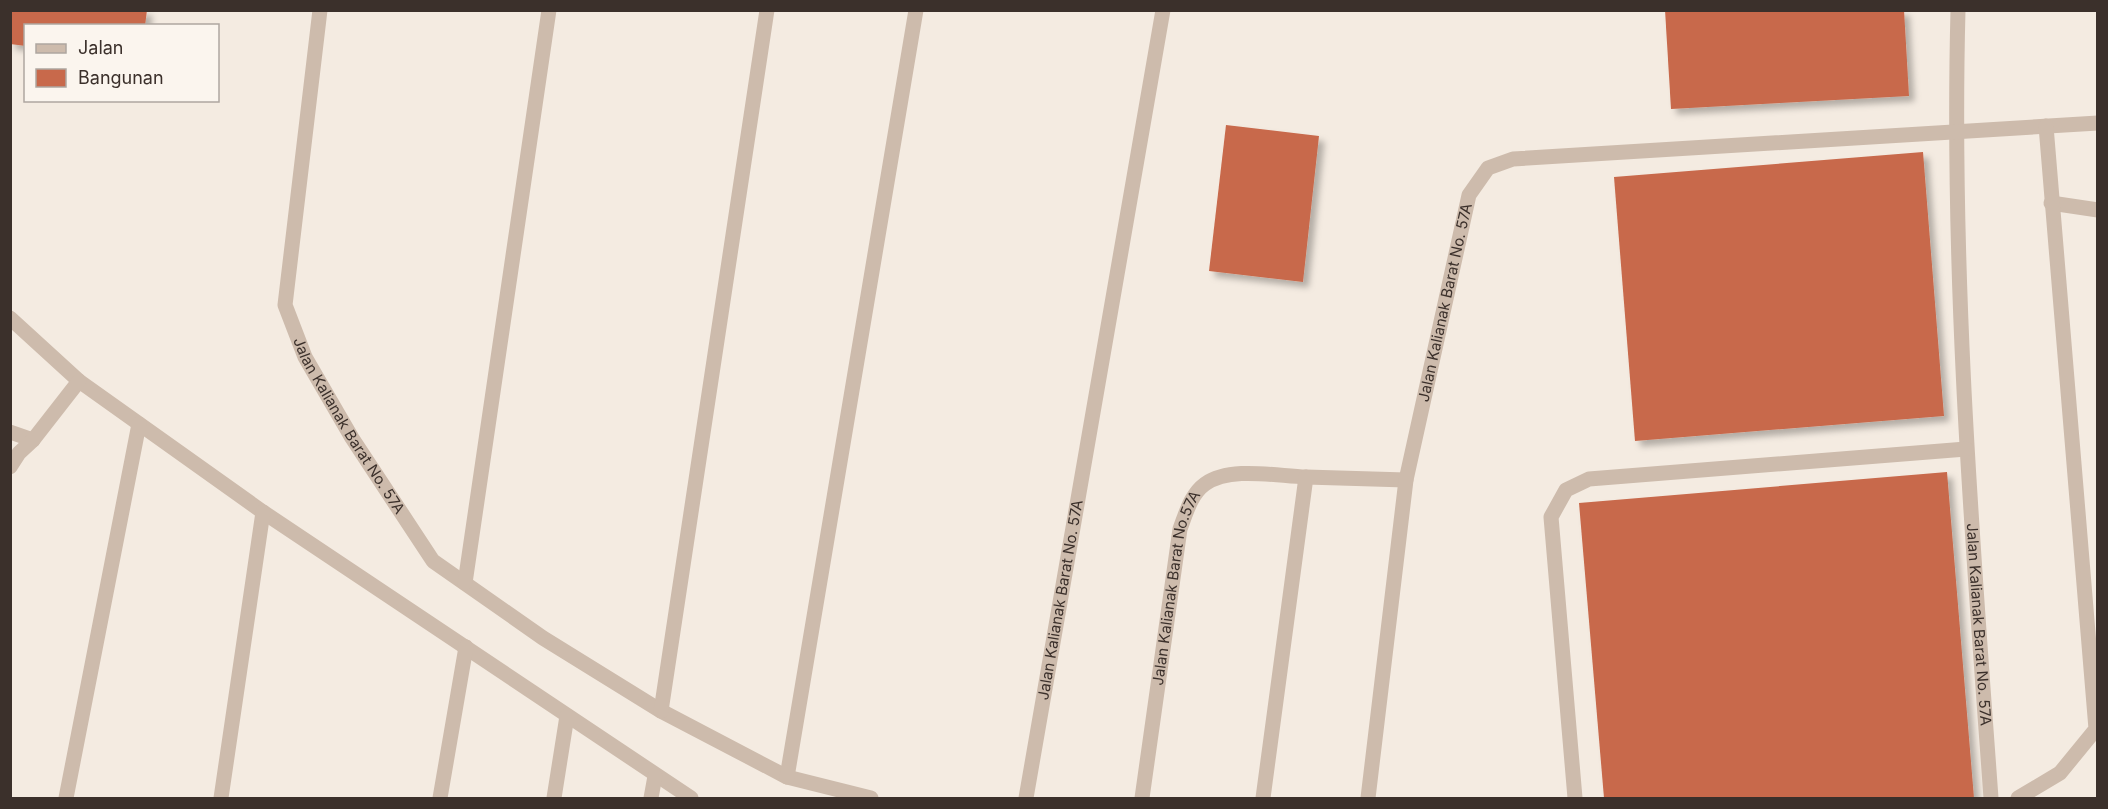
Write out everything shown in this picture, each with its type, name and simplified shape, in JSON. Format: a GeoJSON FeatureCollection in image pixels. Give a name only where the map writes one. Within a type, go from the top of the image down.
{"type":"FeatureCollection","features":[{"type":"Feature","properties":{"kind":"lane","name":"Jalan Kalianak Barat No. 57A"},"geometry":{"type":"LineString","coordinates":[[320,10],[285,305],[304,357],[352,438],[433,561],[543,638],[661,711],[787,777],[871,798]]}},
{"type":"Feature","properties":{"kind":"lane"},"geometry":{"type":"LineString","coordinates":[[465,583],[549,10]]}},
{"type":"Feature","properties":{"kind":"lane"},"geometry":{"type":"LineString","coordinates":[[661,711],[767,10]]}},
{"type":"Feature","properties":{"kind":"lane"},"geometry":{"type":"LineString","coordinates":[[787,777],[916,10]]}},
{"type":"Feature","properties":{"kind":"lane","name":"Jalan Kalianak Barat No. 57A"},"geometry":{"type":"LineString","coordinates":[[1026,798],[1163,10]]}},
{"type":"Feature","properties":{"kind":"lane","name":"Jalan Kalianak Barat No. 57A"},"geometry":{"type":"LineString","coordinates":[[1958,10],[1954,130],[1966,449],[1991,798]]}},
{"type":"Feature","properties":{"kind":"lane","name":"Jalan Kalianak Barat No. 57A"},"geometry":{"type":"LineString","coordinates":[[1368,798],[1406,480],[1469,195],[1488,168],[1513,159],[1954,130],[2097,123]]}},
{"type":"Feature","properties":{"kind":"lane"},"geometry":{"type":"LineString","coordinates":[[2018,798],[2060,773],[2097,729],[2046,126]]}},
{"type":"Feature","properties":{"kind":"lane"},"geometry":{"type":"LineString","coordinates":[[2051,203],[2097,210]]}},
{"type":"Feature","properties":{"kind":"lane"},"geometry":{"type":"LineString","coordinates":[[10,318],[80,381],[263,512],[691,798]]}},
{"type":"Feature","properties":{"kind":"lane"},"geometry":{"type":"LineString","coordinates":[[10,467],[19,453],[33,440],[80,381]]}},
{"type":"Feature","properties":{"kind":"lane"},"geometry":{"type":"LineString","coordinates":[[66,798],[140,423]]}},
{"type":"Feature","properties":{"kind":"lane"},"geometry":{"type":"LineString","coordinates":[[10,432],[33,440]]}},
{"type":"Feature","properties":{"kind":"lane"},"geometry":{"type":"LineString","coordinates":[[1575,798],[1551,517],[1566,490],[1589,479],[1966,449]]}},
{"type":"Feature","properties":{"kind":"lane","name":"Jalan Kalianak Barat No.57A"},"geometry":{"type":"LineString","coordinates":[[1142,798],[1180,529],[1189,504],[1204,484],[1230,474],[1406,480]]}},
{"type":"Feature","properties":{"kind":"lane"},"geometry":{"type":"LineString","coordinates":[[1263,798],[1306,477]]}},
{"type":"Feature","properties":{"kind":"lane"},"geometry":{"type":"LineString","coordinates":[[221,798],[263,512]]}},
{"type":"Feature","properties":{"kind":"lane"},"geometry":{"type":"LineString","coordinates":[[440,798],[466,647]]}},
{"type":"Feature","properties":{"kind":"lane"},"geometry":{"type":"LineString","coordinates":[[554,798],[567,716]]}},
{"type":"Feature","properties":{"kind":"lane"},"geometry":{"type":"LineString","coordinates":[[651,798],[655,776]]}},
{"type":"Feature","properties":{"kind":"building"},"geometry":{"type":"Polygon","coordinates":[[[10,10],[147,10],[145,24],[24,24],[24,46],[10,44],[10,10]]]}},
{"type":"Feature","properties":{"kind":"building"},"geometry":{"type":"Polygon","coordinates":[[[1665,10],[1904,10],[1909,96],[1671,109],[1665,10]]]}},
{"type":"Feature","properties":{"kind":"building"},"geometry":{"type":"Polygon","coordinates":[[[1226,125],[1319,136],[1303,282],[1209,271],[1226,125]]]}},
{"type":"Feature","properties":{"kind":"building"},"geometry":{"type":"Polygon","coordinates":[[[1923,152],[1944,416],[1635,441],[1614,177],[1923,152]]]}},
{"type":"Feature","properties":{"kind":"building"},"geometry":{"type":"Polygon","coordinates":[[[1947,472],[1974,798],[1604,798],[1579,503],[1947,472]]]}}]}
